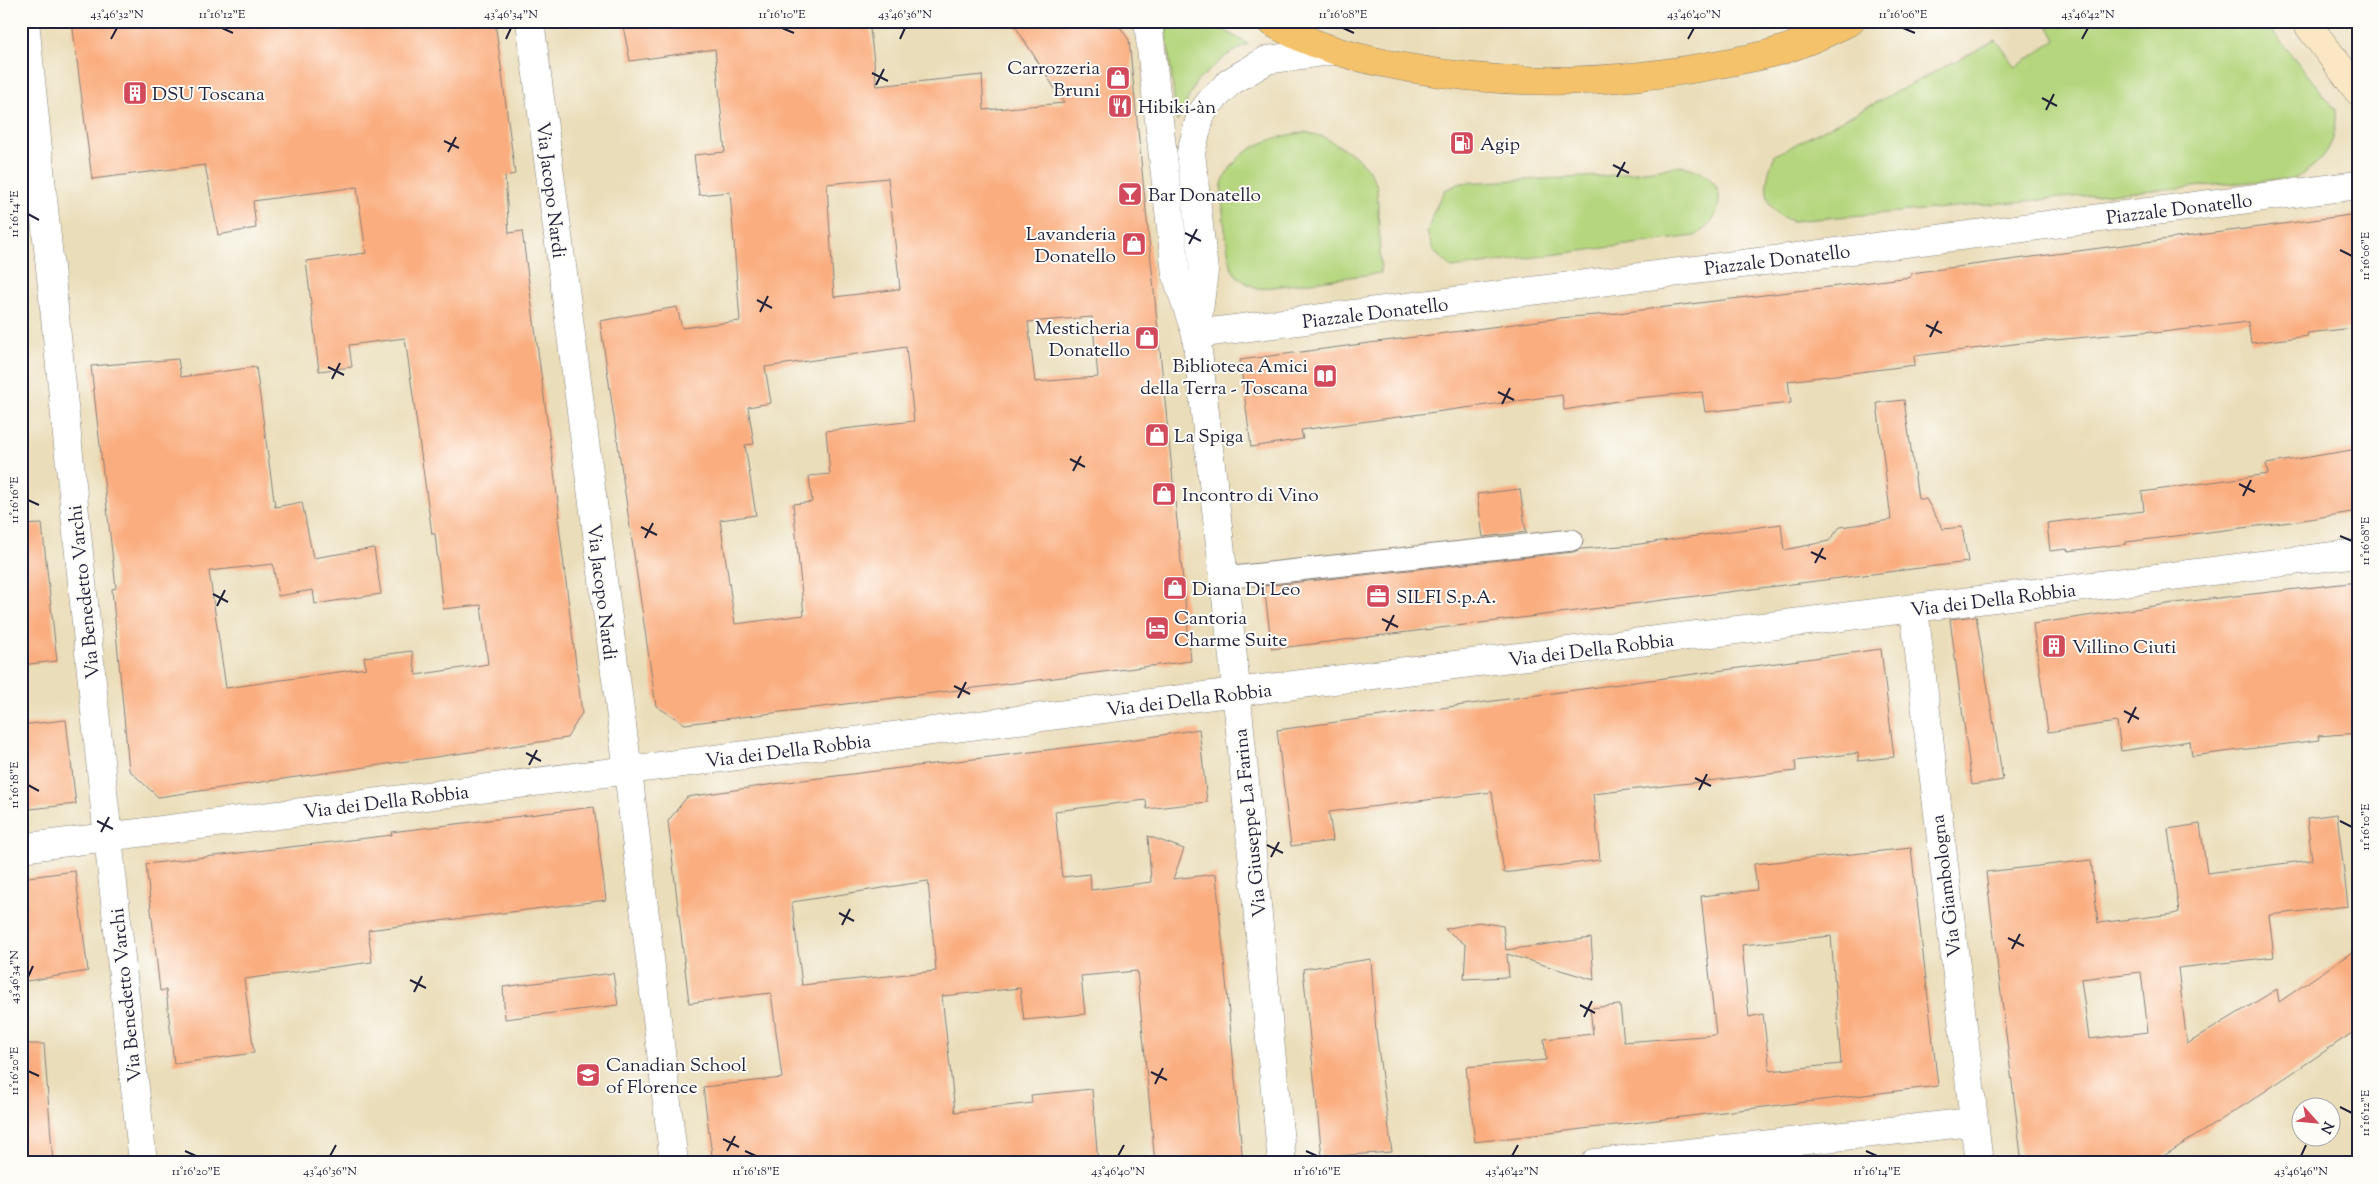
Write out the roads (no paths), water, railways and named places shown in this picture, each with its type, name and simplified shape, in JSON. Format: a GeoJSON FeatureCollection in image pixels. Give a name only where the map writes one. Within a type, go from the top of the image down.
{"type":"FeatureCollection","features":[{"type":"Feature","properties":{"kind":"main road"},"geometry":{"type":"LineString","coordinates":[[1270,21],[1292,34],[1331,51],[1380,63],[1472,78],[1579,80],[1669,72],[1753,57],[1803,43],[1851,21]]}},
{"type":"Feature","properties":{"kind":"street","name":"Via Benedetto Varchi"},"geometry":{"type":"LineString","coordinates":[[25,21],[143,1163]]}},
{"type":"Feature","properties":{"kind":"street","name":"Via Jacopo Nardi"},"geometry":{"type":"LineString","coordinates":[[530,21],[628,771],[674,1163]]}},
{"type":"Feature","properties":{"kind":"street"},"geometry":{"type":"LineString","coordinates":[[1148,21],[1176,274],[1196,334]]}},
{"type":"Feature","properties":{"kind":"street"},"geometry":{"type":"LineString","coordinates":[[2305,21],[2358,91]]}},
{"type":"Feature","properties":{"kind":"street"},"geometry":{"type":"LineString","coordinates":[[1196,334],[1204,271],[1191,152],[1201,114],[1230,82],[1267,60],[1331,51]]}},
{"type":"Feature","properties":{"kind":"street","name":"Piazzale Donatello"},"geometry":{"type":"LineString","coordinates":[[1196,334],[2358,185]]}},
{"type":"Feature","properties":{"kind":"street","name":"Via Giuseppe La Farina"},"geometry":{"type":"LineString","coordinates":[[1196,334],[1236,692],[1282,1163]]}},
{"type":"Feature","properties":{"kind":"street","name":"Via dei Della Robbia"},"geometry":{"type":"LineString","coordinates":[[21,848],[1236,692],[2358,553]]}},
{"type":"Feature","properties":{"kind":"street","name":"Via Giambologna"},"geometry":{"type":"LineString","coordinates":[[1914,609],[1979,1163]]}},
{"type":"Feature","properties":{"kind":"street"},"geometry":{"type":"LineString","coordinates":[[1595,1163],[1973,1122]]}},
{"type":"Feature","properties":{"kind":"lane"},"geometry":{"type":"LineString","coordinates":[[1224,578],[1572,540]]}},
{"type":"Feature","properties":{"kind":"place","name":"Carrozzeria Bruni"},"geometry":{"type":"Point","coordinates":[1118,78]}},
{"type":"Feature","properties":{"kind":"place","name":"DSU Toscana"},"geometry":{"type":"Point","coordinates":[135,93]}},
{"type":"Feature","properties":{"kind":"place","name":"Hibiki-àn"},"geometry":{"type":"Point","coordinates":[1120,106]}},
{"type":"Feature","properties":{"kind":"place","name":"Agip"},"geometry":{"type":"Point","coordinates":[1462,143]}},
{"type":"Feature","properties":{"kind":"place","name":"Bar Donatello"},"geometry":{"type":"Point","coordinates":[1130,194]}},
{"type":"Feature","properties":{"kind":"place","name":"Lavanderia Donatello"},"geometry":{"type":"Point","coordinates":[1134,244]}},
{"type":"Feature","properties":{"kind":"place","name":"Mesticheria Donatello"},"geometry":{"type":"Point","coordinates":[1147,338]}},
{"type":"Feature","properties":{"kind":"place","name":"Biblioteca Amici della Terra - Toscana"},"geometry":{"type":"Point","coordinates":[1325,376]}},
{"type":"Feature","properties":{"kind":"place","name":"La Spiga"},"geometry":{"type":"Point","coordinates":[1157,435]}},
{"type":"Feature","properties":{"kind":"place","name":"Incontro di Vino"},"geometry":{"type":"Point","coordinates":[1164,494]}},
{"type":"Feature","properties":{"kind":"place","name":"Diana Di Leo"},"geometry":{"type":"Point","coordinates":[1175,588]}},
{"type":"Feature","properties":{"kind":"place","name":"SILFI S.p.A."},"geometry":{"type":"Point","coordinates":[1378,596]}},
{"type":"Feature","properties":{"kind":"place","name":"Cantoria Charme Suite"},"geometry":{"type":"Point","coordinates":[1157,628]}},
{"type":"Feature","properties":{"kind":"place","name":"Villino Ciuti"},"geometry":{"type":"Point","coordinates":[2054,646]}},
{"type":"Feature","properties":{"kind":"place","name":"Canadian School of Florence"},"geometry":{"type":"Point","coordinates":[588,1075]}}]}
